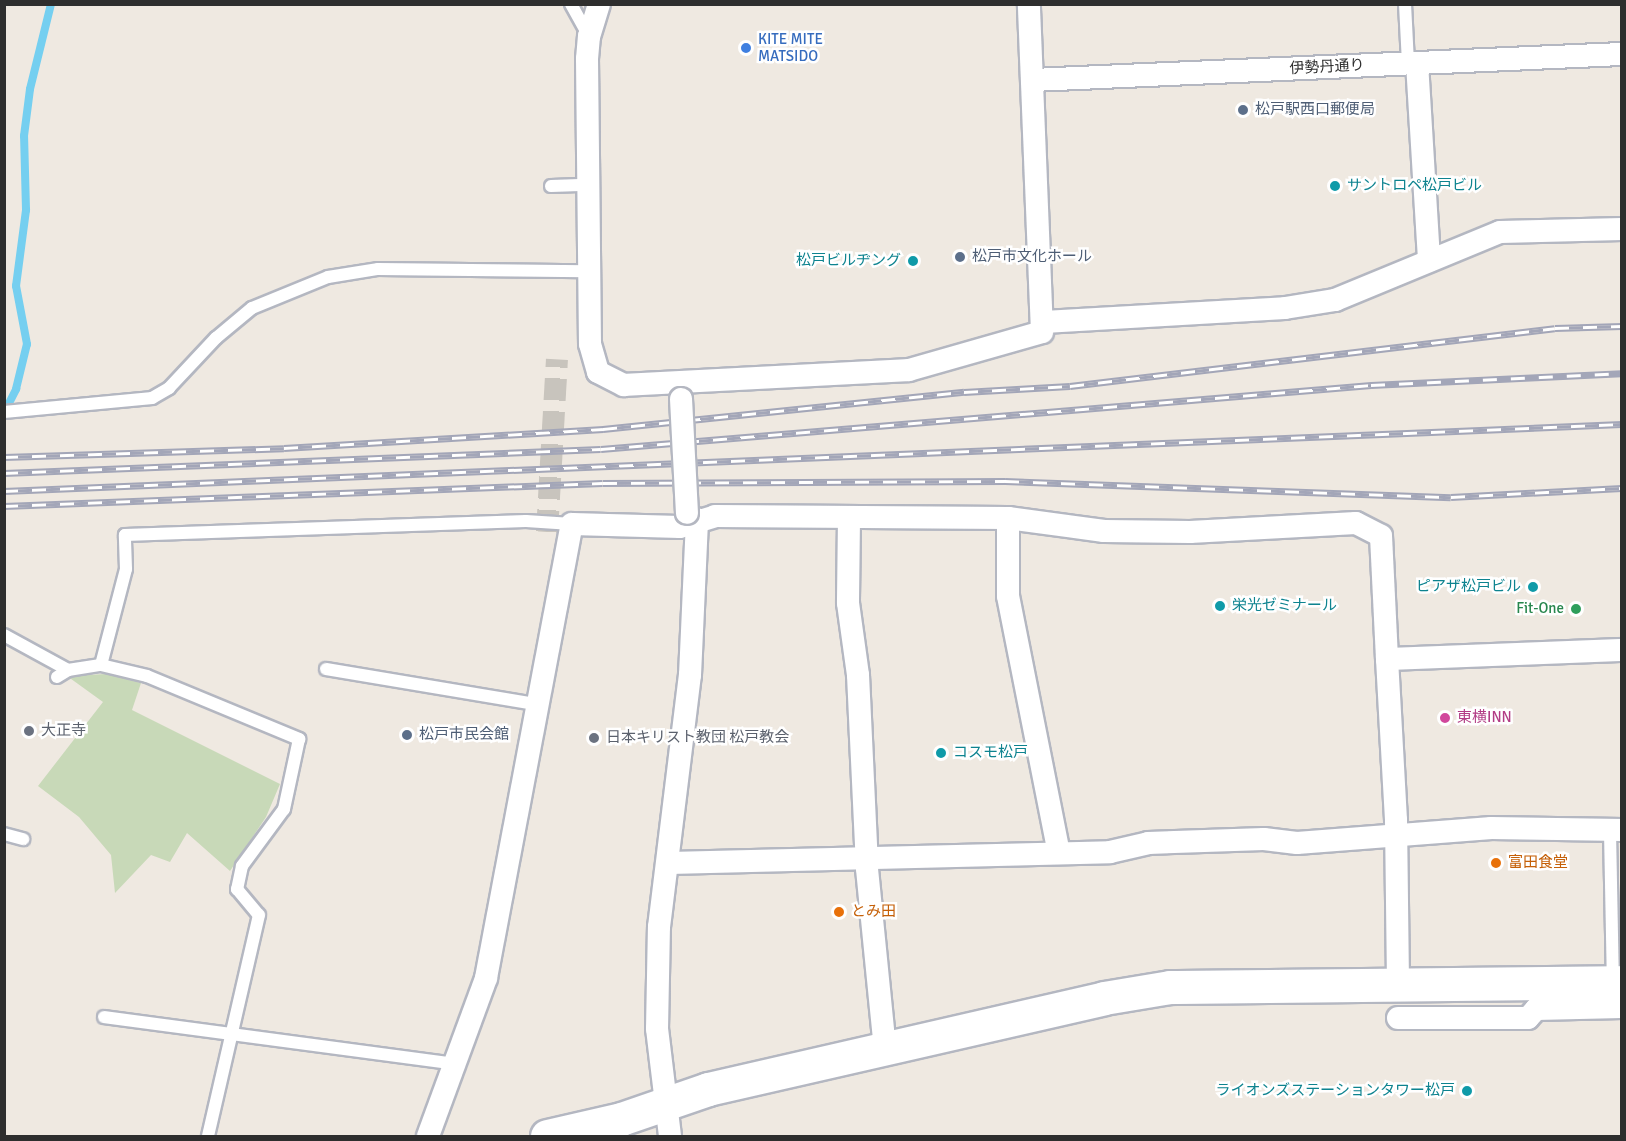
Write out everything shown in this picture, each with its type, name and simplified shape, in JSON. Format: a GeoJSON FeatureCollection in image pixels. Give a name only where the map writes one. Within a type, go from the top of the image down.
{"type":"FeatureCollection","features":[{"type":"Feature","properties":{"kind":"street"},"geometry":{"type":"LineString","coordinates":[[599,4],[589,36],[586,271],[590,344],[598,372],[624,386],[909,370],[1042,332],[1044,322],[1029,4]]}},
{"type":"Feature","properties":{"kind":"street","name":"伊勢丹通り"},"geometry":{"type":"LineString","coordinates":[[1034,80],[1622,54]]}},
{"type":"Feature","properties":{"kind":"street"},"geometry":{"type":"LineString","coordinates":[[1413,63],[1429,261]]}},
{"type":"Feature","properties":{"kind":"street"},"geometry":{"type":"LineString","coordinates":[[1044,322],[1285,308],[1335,300],[1500,232],[1622,230]]}},
{"type":"Feature","properties":{"kind":"street"},"geometry":{"type":"LineString","coordinates":[[670,1137],[657,1029],[659,927],[669,863],[690,675],[692,516],[681,399]]}},
{"type":"Feature","properties":{"kind":"street"},"geometry":{"type":"LineString","coordinates":[[428,1137],[457,1064],[486,978],[541,705],[572,524],[680,526],[692,516],[1008,518],[1104,531],[1190,532],[1356,523],[1381,536],[1396,835],[1398,985]]}},
{"type":"Feature","properties":{"kind":"street"},"geometry":{"type":"LineString","coordinates":[[849,518],[848,603],[858,675],[868,857],[885,1049]]}},
{"type":"Feature","properties":{"kind":"street"},"geometry":{"type":"LineString","coordinates":[[1008,518],[1008,596],[1059,853]]}},
{"type":"Feature","properties":{"kind":"street"},"geometry":{"type":"LineString","coordinates":[[1387,659],[1622,650]]}},
{"type":"Feature","properties":{"kind":"street"},"geometry":{"type":"LineString","coordinates":[[669,863],[1110,852],[1148,843],[1264,839],[1297,843],[1491,828],[1616,831]]}},
{"type":"Feature","properties":{"kind":"street"},"geometry":{"type":"LineString","coordinates":[[547,1137],[621,1119],[665,1103],[885,1049],[1104,998],[1170,987],[1398,985],[1619,990]]}},
{"type":"Feature","properties":{"kind":"street"},"geometry":{"type":"LineString","coordinates":[[1398,1018],[1528,1018],[1536,1009],[1619,990]]}},
{"type":"Feature","properties":{"kind":"lane"},"geometry":{"type":"LineString","coordinates":[[571,4],[589,36]]}},
{"type":"Feature","properties":{"kind":"lane"},"geometry":{"type":"LineString","coordinates":[[1406,4],[1413,63]]}},
{"type":"Feature","properties":{"kind":"lane"},"geometry":{"type":"LineString","coordinates":[[551,186],[587,186]]}},
{"type":"Feature","properties":{"kind":"lane"},"geometry":{"type":"LineString","coordinates":[[10,412],[152,398],[169,388],[216,339],[252,308],[328,277],[378,269],[586,271]]}},
{"type":"Feature","properties":{"kind":"lane"},"geometry":{"type":"LineString","coordinates":[[101,665],[126,569],[125,535],[526,521],[572,524]]}},
{"type":"Feature","properties":{"kind":"lane"},"geometry":{"type":"LineString","coordinates":[[4,635],[68,670]]}},
{"type":"Feature","properties":{"kind":"lane"},"geometry":{"type":"LineString","coordinates":[[57,677],[68,670],[101,665],[190,692],[299,739],[284,809],[242,866],[237,889],[259,915],[208,1137]]}},
{"type":"Feature","properties":{"kind":"lane"},"geometry":{"type":"LineString","coordinates":[[326,669],[541,705]]}},
{"type":"Feature","properties":{"kind":"lane"},"geometry":{"type":"LineString","coordinates":[[1616,831],[1619,990]]}},
{"type":"Feature","properties":{"kind":"lane"},"geometry":{"type":"LineString","coordinates":[[4,834],[23,839]]}},
{"type":"Feature","properties":{"kind":"lane"},"geometry":{"type":"LineString","coordinates":[[104,1017],[457,1064]]}},
{"type":"Feature","properties":{"kind":"green space"},"geometry":{"type":"Polygon","coordinates":[[[106,674],[141,683],[132,710],[280,784],[266,817],[230,871],[187,833],[170,862],[151,855],[115,893],[111,855],[79,817],[38,786],[103,702],[67,676],[106,674]]]}},
{"type":"Feature","properties":{"kind":"waterway"},"geometry":{"type":"LineString","coordinates":[[4,413],[16,389],[27,344],[16,286],[26,210],[24,136],[30,89],[51,4]]}},
{"type":"Feature","properties":{"kind":"tunnel"},"geometry":{"type":"LineString","coordinates":[[547,532],[557,359]]}},
{"type":"Feature","properties":{"kind":"railway"},"geometry":{"type":"LineString","coordinates":[[4,457],[284,448],[603,429],[964,392],[1070,386],[1555,328],[1622,326]]}},
{"type":"Feature","properties":{"kind":"railway"},"geometry":{"type":"LineString","coordinates":[[4,473],[601,449],[1371,385],[1622,373]]}},
{"type":"Feature","properties":{"kind":"railway"},"geometry":{"type":"LineString","coordinates":[[4,491],[1622,424]]}},
{"type":"Feature","properties":{"kind":"railway"},"geometry":{"type":"LineString","coordinates":[[4,506],[603,483],[1005,481],[1451,497],[1622,488]]}},
{"type":"Feature","properties":{"kind":"place","name":"KITE MITE MATSIDO"},"geometry":{"type":"Point","coordinates":[746,48]}},
{"type":"Feature","properties":{"kind":"place","name":"松戸駅西口郵便局"},"geometry":{"type":"Point","coordinates":[1243,110]}},
{"type":"Feature","properties":{"kind":"place","name":"サントロペ松戸ビル"},"geometry":{"type":"Point","coordinates":[1335,186]}},
{"type":"Feature","properties":{"kind":"place","name":"松戸市文化ホール"},"geometry":{"type":"Point","coordinates":[960,257]}},
{"type":"Feature","properties":{"kind":"place","name":"松戸ビルヂング"},"geometry":{"type":"Point","coordinates":[913,261]}},
{"type":"Feature","properties":{"kind":"place","name":"ピアザ松戸ビル"},"geometry":{"type":"Point","coordinates":[1533,587]}},
{"type":"Feature","properties":{"kind":"place","name":"栄光ゼミナール"},"geometry":{"type":"Point","coordinates":[1220,606]}},
{"type":"Feature","properties":{"kind":"place","name":"Fit-One"},"geometry":{"type":"Point","coordinates":[1576,609]}},
{"type":"Feature","properties":{"kind":"place","name":"東横INN"},"geometry":{"type":"Point","coordinates":[1445,718]}},
{"type":"Feature","properties":{"kind":"place","name":"大正寺"},"geometry":{"type":"Point","coordinates":[29,731]}},
{"type":"Feature","properties":{"kind":"place","name":"松戸市民会館"},"geometry":{"type":"Point","coordinates":[407,735]}},
{"type":"Feature","properties":{"kind":"place","name":"日本キリスト教団 松戸教会"},"geometry":{"type":"Point","coordinates":[594,738]}},
{"type":"Feature","properties":{"kind":"place","name":"コスモ松戸"},"geometry":{"type":"Point","coordinates":[941,753]}},
{"type":"Feature","properties":{"kind":"place","name":"富田食堂"},"geometry":{"type":"Point","coordinates":[1496,863]}},
{"type":"Feature","properties":{"kind":"place","name":"とみ田"},"geometry":{"type":"Point","coordinates":[839,912]}},
{"type":"Feature","properties":{"kind":"place","name":"ライオンズステーションタワー松戸"},"geometry":{"type":"Point","coordinates":[1467,1091]}}]}
